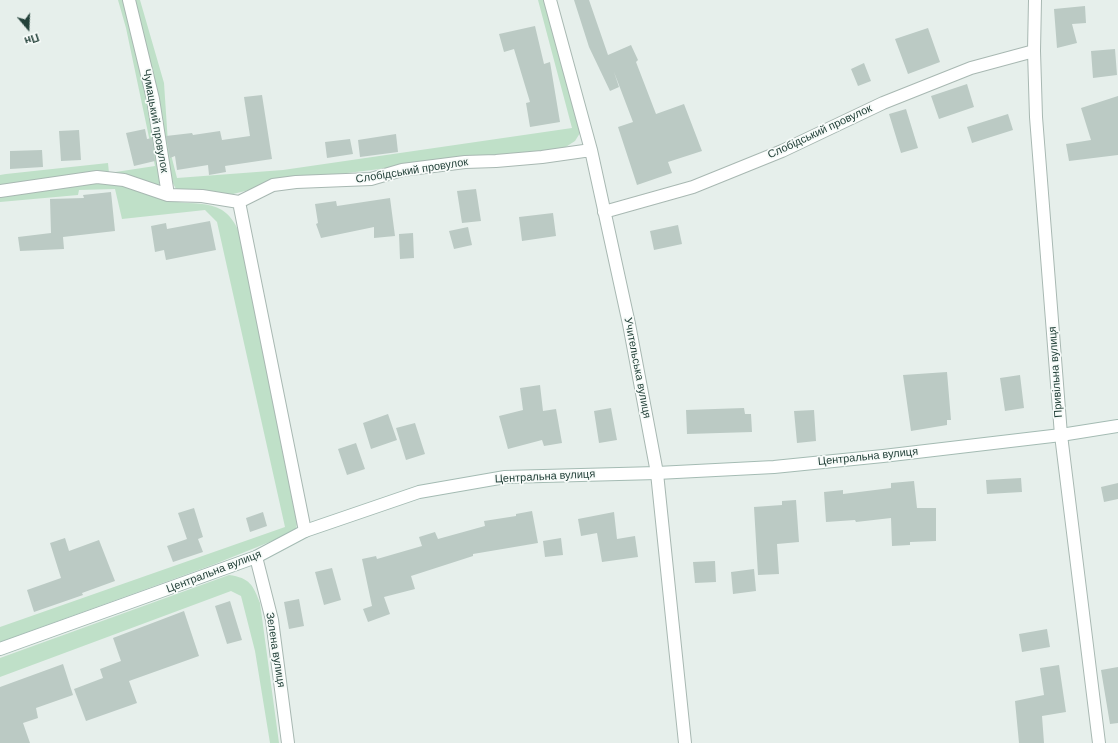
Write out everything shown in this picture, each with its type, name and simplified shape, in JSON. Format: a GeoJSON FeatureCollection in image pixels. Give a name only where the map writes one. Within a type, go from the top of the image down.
{"type":"FeatureCollection","features":[{"type":"Feature","properties":{"kind":"street","name":"Чумацький провулок"},"geometry":{"type":"LineString","coordinates":[[129,0],[153,99],[168,195]]}},
{"type":"Feature","properties":{"kind":"street","name":"Учительська вулиця"},"geometry":{"type":"LineString","coordinates":[[550,0],[591,150],[629,324],[657,472],[685,743]]}},
{"type":"Feature","properties":{"kind":"street","name":"Привільна вулиця"},"geometry":{"type":"LineString","coordinates":[[1035,0],[1034,51],[1036,117],[1061,435],[1099,743]]}},
{"type":"Feature","properties":{"kind":"street","name":"Слобідський провулок"},"geometry":{"type":"LineString","coordinates":[[604,212],[693,187],[782,151],[883,103],[971,68],[1034,51]]}},
{"type":"Feature","properties":{"kind":"street","name":"Слобідський провулок"},"geometry":{"type":"LineString","coordinates":[[239,202],[274,185],[296,182],[371,179],[402,170],[465,162],[542,157],[591,150]]}},
{"type":"Feature","properties":{"kind":"street"},"geometry":{"type":"LineString","coordinates":[[0,191],[96,177],[124,180],[168,195],[202,196],[239,202],[305,531]]}},
{"type":"Feature","properties":{"kind":"street","name":"Центральна вулиця"},"geometry":{"type":"LineString","coordinates":[[0,649],[256,557],[305,531],[419,492],[505,477],[774,467],[1061,435],[1118,426]]}},
{"type":"Feature","properties":{"kind":"street","name":"Зелена вулиця"},"geometry":{"type":"LineString","coordinates":[[256,557],[272,620],[288,743]]}},
{"type":"Feature","properties":{"kind":"green space"},"geometry":{"type":"Polygon","coordinates":[[[118,0],[124,0],[147,92],[160,178],[159,185],[141,181],[0,186],[0,175],[6,174],[108,163],[109,173],[155,166],[126,28],[118,0]]]}},
{"type":"Feature","properties":{"kind":"green space"},"geometry":{"type":"Polygon","coordinates":[[[133,0],[140,0],[164,83],[168,143],[177,178],[283,170],[572,128],[538,0],[547,0],[580,133],[575,141],[561,150],[470,158],[290,180],[233,194],[211,196],[176,189],[169,176],[133,0]]]}},
{"type":"Feature","properties":{"kind":"green space"},"geometry":{"type":"Polygon","coordinates":[[[103,180],[125,184],[170,201],[217,207],[227,214],[235,224],[246,253],[297,523],[296,529],[292,533],[215,564],[0,642],[0,627],[285,527],[217,222],[205,210],[122,219],[115,189],[79,190],[78,195],[0,202],[0,194],[103,180]]]}},
{"type":"Feature","properties":{"kind":"green space"},"geometry":{"type":"Polygon","coordinates":[[[229,575],[242,578],[250,583],[260,603],[279,743],[270,743],[255,651],[241,596],[231,591],[0,677],[0,658],[229,575]]]}},
{"type":"Feature","properties":{"kind":"building"},"geometry":{"type":"Polygon","coordinates":[[[574,0],[589,0],[608,55],[631,45],[638,60],[636,62],[656,114],[684,104],[702,151],[668,162],[672,173],[637,185],[618,127],[633,122],[614,72],[619,87],[610,91],[589,47],[574,0]]]}},
{"type":"Feature","properties":{"kind":"building"},"geometry":{"type":"Polygon","coordinates":[[[1085,6],[1086,23],[1072,24],[1077,43],[1057,48],[1054,9],[1085,6]]]}},
{"type":"Feature","properties":{"kind":"building"},"geometry":{"type":"Polygon","coordinates":[[[535,26],[544,64],[550,62],[560,122],[530,127],[526,103],[530,102],[514,49],[504,52],[499,34],[535,26]]]}},
{"type":"Feature","properties":{"kind":"building"},"geometry":{"type":"Polygon","coordinates":[[[928,28],[940,62],[908,74],[895,39],[928,28]]]}},
{"type":"Feature","properties":{"kind":"building"},"geometry":{"type":"Polygon","coordinates":[[[1115,49],[1117,75],[1093,78],[1091,51],[1115,49]]]}},
{"type":"Feature","properties":{"kind":"building"},"geometry":{"type":"Polygon","coordinates":[[[864,63],[871,81],[858,86],[851,69],[864,63]]]}},
{"type":"Feature","properties":{"kind":"building"},"geometry":{"type":"Polygon","coordinates":[[[967,84],[974,107],[939,119],[931,96],[967,84]]]}},
{"type":"Feature","properties":{"kind":"building"},"geometry":{"type":"Polygon","coordinates":[[[262,95],[272,159],[225,166],[226,172],[209,175],[208,165],[177,170],[175,156],[170,158],[166,136],[192,133],[193,135],[220,131],[222,140],[250,136],[244,97],[262,95]]]}},
{"type":"Feature","properties":{"kind":"building"},"geometry":{"type":"Polygon","coordinates":[[[1118,96],[1118,155],[1069,161],[1066,144],[1091,140],[1081,108],[1118,96]]]}},
{"type":"Feature","properties":{"kind":"building"},"geometry":{"type":"Polygon","coordinates":[[[906,109],[918,148],[901,153],[889,114],[906,109]]]}},
{"type":"Feature","properties":{"kind":"building"},"geometry":{"type":"Polygon","coordinates":[[[1008,114],[1013,130],[972,143],[967,127],[1008,114]]]}},
{"type":"Feature","properties":{"kind":"building"},"geometry":{"type":"Polygon","coordinates":[[[145,129],[147,139],[152,138],[155,161],[134,166],[126,133],[145,129]]]}},
{"type":"Feature","properties":{"kind":"building"},"geometry":{"type":"Polygon","coordinates":[[[79,130],[81,160],[61,161],[59,131],[79,130]]]}},
{"type":"Feature","properties":{"kind":"building"},"geometry":{"type":"Polygon","coordinates":[[[396,134],[398,152],[360,157],[358,140],[396,134]]]}},
{"type":"Feature","properties":{"kind":"building"},"geometry":{"type":"Polygon","coordinates":[[[350,139],[353,154],[327,158],[325,142],[350,139]]]}},
{"type":"Feature","properties":{"kind":"building"},"geometry":{"type":"Polygon","coordinates":[[[42,150],[43,167],[10,169],[10,151],[42,150]]]}},
{"type":"Feature","properties":{"kind":"building"},"geometry":{"type":"Polygon","coordinates":[[[476,189],[481,221],[462,223],[457,191],[476,189]]]}},
{"type":"Feature","properties":{"kind":"building"},"geometry":{"type":"Polygon","coordinates":[[[111,192],[115,231],[63,237],[64,249],[20,251],[18,237],[51,233],[50,199],[84,198],[83,195],[111,192]]]}},
{"type":"Feature","properties":{"kind":"building"},"geometry":{"type":"Polygon","coordinates":[[[390,198],[395,236],[374,238],[374,227],[321,238],[316,224],[318,223],[315,204],[336,201],[337,206],[390,198]]]}},
{"type":"Feature","properties":{"kind":"building"},"geometry":{"type":"Polygon","coordinates":[[[553,213],[556,236],[522,241],[519,217],[553,213]]]}},
{"type":"Feature","properties":{"kind":"building"},"geometry":{"type":"Polygon","coordinates":[[[210,221],[216,250],[166,260],[164,250],[155,252],[151,226],[166,223],[167,229],[210,221]]]}},
{"type":"Feature","properties":{"kind":"building"},"geometry":{"type":"Polygon","coordinates":[[[678,225],[682,244],[654,250],[650,231],[678,225]]]}},
{"type":"Feature","properties":{"kind":"building"},"geometry":{"type":"Polygon","coordinates":[[[468,227],[472,245],[454,249],[449,231],[468,227]]]}},
{"type":"Feature","properties":{"kind":"building"},"geometry":{"type":"Polygon","coordinates":[[[413,233],[414,258],[400,259],[399,234],[413,233]]]}},
{"type":"Feature","properties":{"kind":"building"},"geometry":{"type":"Polygon","coordinates":[[[947,372],[951,420],[947,420],[947,425],[911,431],[903,375],[947,372]]]}},
{"type":"Feature","properties":{"kind":"building"},"geometry":{"type":"Polygon","coordinates":[[[1020,375],[1024,408],[1005,411],[1000,378],[1020,375]]]}},
{"type":"Feature","properties":{"kind":"building"},"geometry":{"type":"Polygon","coordinates":[[[540,385],[543,411],[556,409],[562,443],[544,446],[542,440],[508,449],[499,416],[523,410],[520,388],[540,385]]]}},
{"type":"Feature","properties":{"kind":"building"},"geometry":{"type":"Polygon","coordinates":[[[611,408],[617,440],[599,443],[594,411],[611,408]]]}},
{"type":"Feature","properties":{"kind":"building"},"geometry":{"type":"Polygon","coordinates":[[[744,408],[745,414],[751,414],[752,432],[687,434],[686,410],[744,408]]]}},
{"type":"Feature","properties":{"kind":"building"},"geometry":{"type":"Polygon","coordinates":[[[814,410],[816,441],[797,443],[794,411],[814,410]]]}},
{"type":"Feature","properties":{"kind":"building"},"geometry":{"type":"Polygon","coordinates":[[[388,414],[397,440],[371,449],[363,423],[388,414]]]}},
{"type":"Feature","properties":{"kind":"building"},"geometry":{"type":"Polygon","coordinates":[[[415,423],[425,454],[406,460],[396,428],[415,423]]]}},
{"type":"Feature","properties":{"kind":"building"},"geometry":{"type":"Polygon","coordinates":[[[356,443],[365,469],[347,475],[338,449],[356,443]]]}},
{"type":"Feature","properties":{"kind":"building"},"geometry":{"type":"Polygon","coordinates":[[[1021,478],[1022,492],[987,494],[986,480],[1021,478]]]}},
{"type":"Feature","properties":{"kind":"building"},"geometry":{"type":"Polygon","coordinates":[[[914,481],[917,508],[936,508],[936,541],[910,542],[910,545],[892,546],[891,518],[856,522],[855,520],[826,522],[824,492],[843,490],[843,494],[891,488],[891,483],[914,481]]]}},
{"type":"Feature","properties":{"kind":"building"},"geometry":{"type":"Polygon","coordinates":[[[1118,483],[1118,499],[1104,502],[1101,487],[1118,483]]]}},
{"type":"Feature","properties":{"kind":"building"},"geometry":{"type":"Polygon","coordinates":[[[796,500],[799,542],[777,544],[779,574],[758,575],[754,507],[782,505],[782,501],[796,500]]]}},
{"type":"Feature","properties":{"kind":"building"},"geometry":{"type":"Polygon","coordinates":[[[194,508],[203,537],[198,539],[203,552],[173,562],[167,546],[187,539],[178,513],[194,508]]]}},
{"type":"Feature","properties":{"kind":"building"},"geometry":{"type":"Polygon","coordinates":[[[532,511],[538,543],[473,554],[473,556],[411,576],[415,589],[384,597],[390,614],[368,622],[363,609],[372,606],[362,559],[376,556],[377,559],[422,546],[419,537],[435,532],[438,539],[485,526],[484,521],[516,516],[516,514],[532,511]]]}},
{"type":"Feature","properties":{"kind":"building"},"geometry":{"type":"Polygon","coordinates":[[[263,512],[267,526],[250,532],[246,518],[263,512]]]}},
{"type":"Feature","properties":{"kind":"building"},"geometry":{"type":"Polygon","coordinates":[[[614,512],[617,539],[635,536],[638,557],[602,562],[597,533],[581,536],[578,519],[614,512]]]}},
{"type":"Feature","properties":{"kind":"building"},"geometry":{"type":"Polygon","coordinates":[[[65,538],[69,551],[99,540],[115,581],[82,593],[83,595],[34,612],[27,590],[61,578],[50,543],[65,538]]]}},
{"type":"Feature","properties":{"kind":"building"},"geometry":{"type":"Polygon","coordinates":[[[561,538],[563,555],[545,557],[543,541],[561,538]]]}},
{"type":"Feature","properties":{"kind":"building"},"geometry":{"type":"Polygon","coordinates":[[[715,561],[716,582],[695,583],[693,562],[715,561]]]}},
{"type":"Feature","properties":{"kind":"building"},"geometry":{"type":"Polygon","coordinates":[[[332,568],[341,600],[324,605],[315,572],[332,568]]]}},
{"type":"Feature","properties":{"kind":"building"},"geometry":{"type":"Polygon","coordinates":[[[754,569],[756,591],[733,594],[731,572],[754,569]]]}},
{"type":"Feature","properties":{"kind":"building"},"geometry":{"type":"Polygon","coordinates":[[[299,599],[304,626],[289,629],[284,602],[299,599]]]}},
{"type":"Feature","properties":{"kind":"building"},"geometry":{"type":"Polygon","coordinates":[[[230,601],[242,640],[227,644],[215,606],[230,601]]]}},
{"type":"Feature","properties":{"kind":"building"},"geometry":{"type":"Polygon","coordinates":[[[184,611],[199,656],[129,681],[137,703],[86,721],[74,689],[103,678],[100,669],[121,661],[113,638],[184,611]]]}},
{"type":"Feature","properties":{"kind":"building"},"geometry":{"type":"Polygon","coordinates":[[[1047,629],[1050,647],[1022,652],[1019,634],[1047,629]]]}},
{"type":"Feature","properties":{"kind":"building"},"geometry":{"type":"Polygon","coordinates":[[[63,664],[73,695],[36,708],[38,718],[23,723],[30,743],[0,743],[0,687],[63,664]]]}},
{"type":"Feature","properties":{"kind":"building"},"geometry":{"type":"Polygon","coordinates":[[[1059,665],[1066,712],[1042,716],[1044,743],[1019,743],[1015,701],[1044,695],[1040,668],[1059,665]]]}},
{"type":"Feature","properties":{"kind":"building"},"geometry":{"type":"Polygon","coordinates":[[[1118,667],[1118,723],[1110,724],[1101,670],[1118,667]]]}}]}
